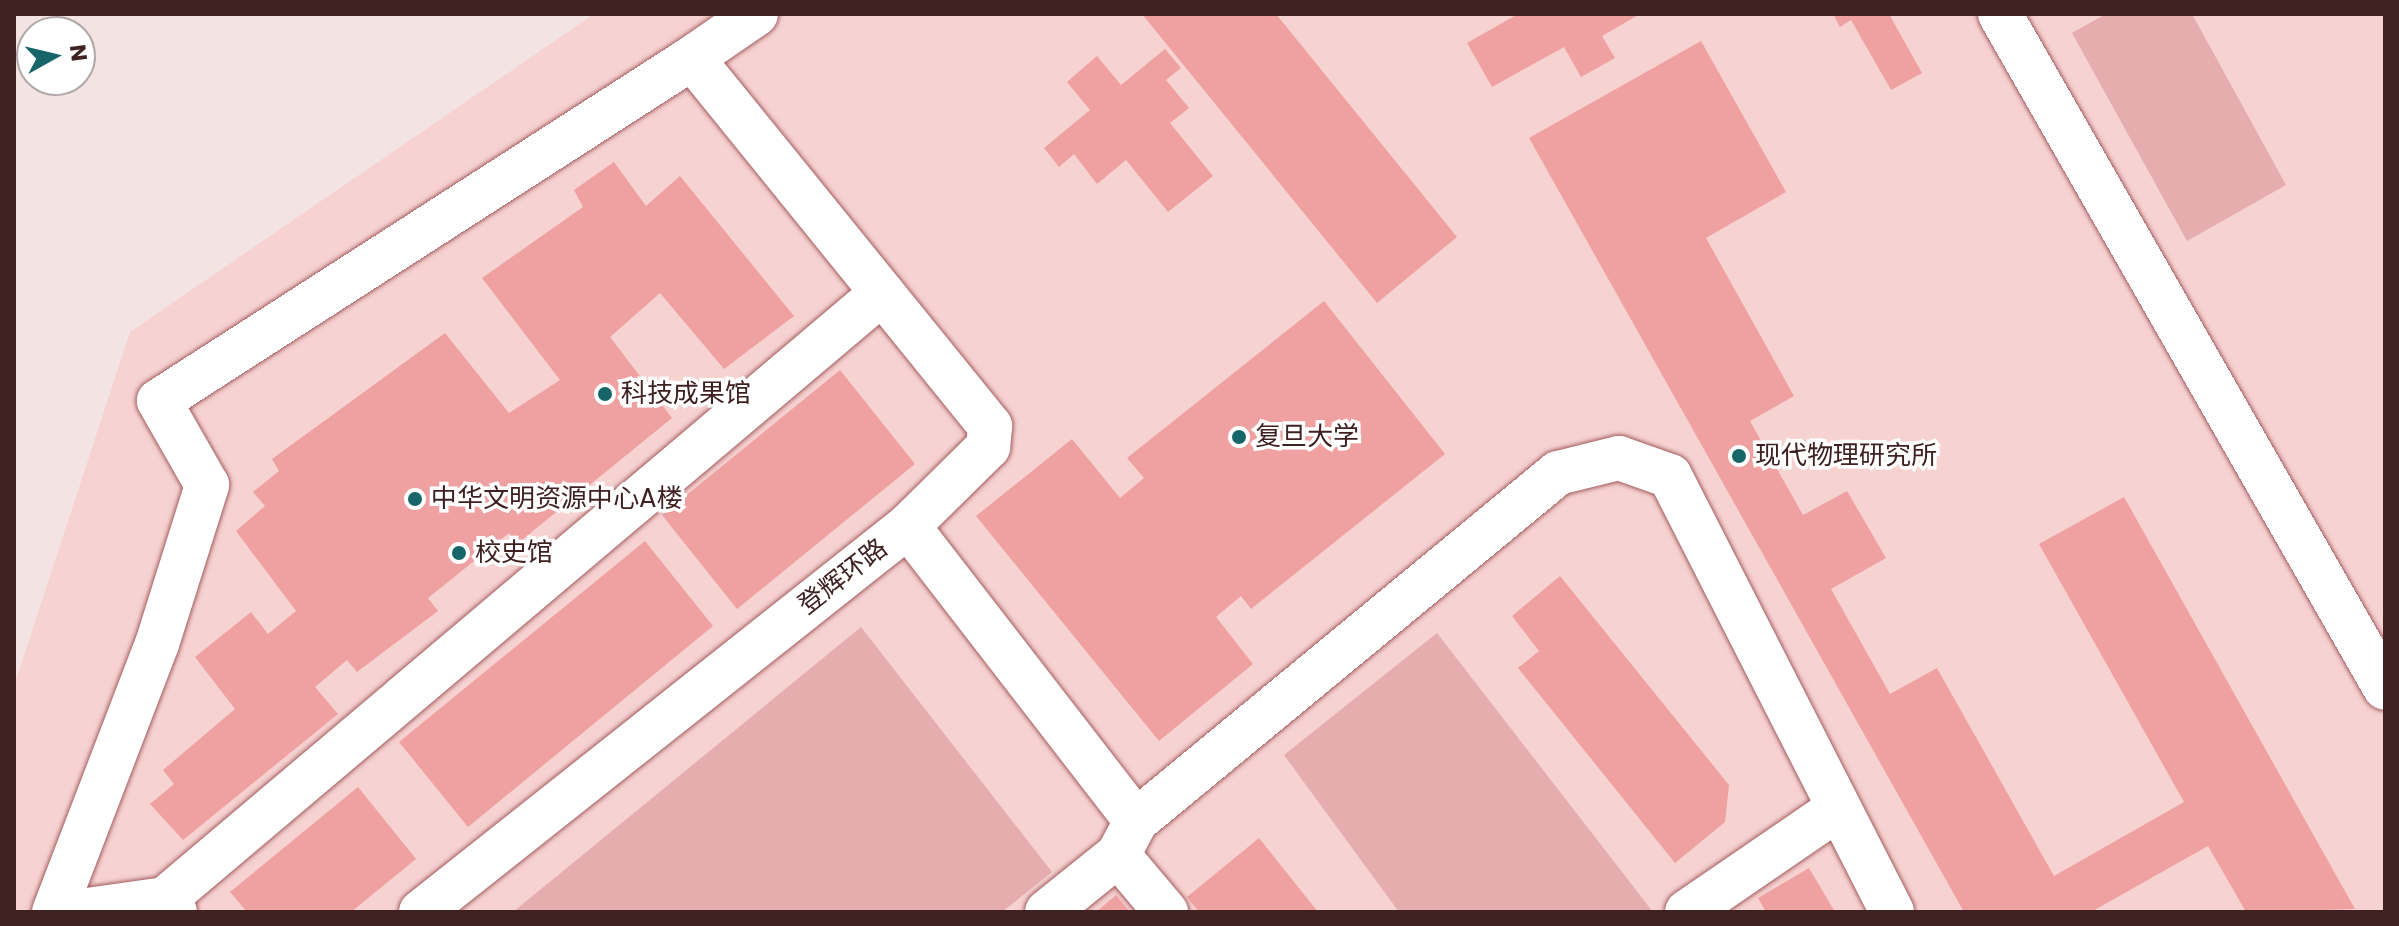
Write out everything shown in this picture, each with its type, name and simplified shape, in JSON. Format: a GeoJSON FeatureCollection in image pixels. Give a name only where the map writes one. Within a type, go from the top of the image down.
{"type":"FeatureCollection","features":[{"type":"Feature","properties":{"kind":"lane"},"geometry":{"type":"LineString","coordinates":[[54,912],[157,644],[207,485],[159,401],[756,14]]}},
{"type":"Feature","properties":{"kind":"lane"},"geometry":{"type":"LineString","coordinates":[[2000,14],[2385,688]]}},
{"type":"Feature","properties":{"kind":"lane"},"geometry":{"type":"LineString","coordinates":[[692,58],[990,426],[988,447],[908,526]]}},
{"type":"Feature","properties":{"kind":"lane"},"geometry":{"type":"LineString","coordinates":[[73,912],[170,906],[882,293]]}},
{"type":"Feature","properties":{"kind":"lane"},"geometry":{"type":"LineString","coordinates":[[1047,912],[1127,838],[1558,473],[1619,458],[1670,476],[1836,810],[1892,912]]}},
{"type":"Feature","properties":{"kind":"lane","name":"登辉环路"},"geometry":{"type":"LineString","coordinates":[[421,912],[908,526],[1127,838],[1166,912]]}},
{"type":"Feature","properties":{"kind":"lane"},"geometry":{"type":"LineString","coordinates":[[1687,912],[1836,810]]}},
{"type":"Feature","properties":{"kind":"shaded area","name":"复旦大学"},"geometry":{"type":"Polygon","coordinates":[[[594,14],[2385,14],[2385,912],[14,912],[14,686],[130,332],[594,14]]]}},
{"type":"Feature","properties":{"kind":"shaded area"},"geometry":{"type":"Polygon","coordinates":[[[2106,14],[2192,14],[2286,185],[2187,241],[2072,33],[2106,14]]]}},
{"type":"Feature","properties":{"kind":"shaded area"},"geometry":{"type":"Polygon","coordinates":[[[861,627],[1052,872],[1002,912],[513,912],[861,627]]]}},
{"type":"Feature","properties":{"kind":"shaded area"},"geometry":{"type":"Polygon","coordinates":[[[1437,633],[1653,912],[1399,912],[1284,755],[1437,633]]]}},
{"type":"Feature","properties":{"kind":"building"},"geometry":{"type":"Polygon","coordinates":[[[1142,14],[1276,14],[1457,237],[1377,303],[1142,14]]]}},
{"type":"Feature","properties":{"kind":"building"},"geometry":{"type":"Polygon","coordinates":[[[1518,14],[1640,14],[1602,36],[1615,58],[1581,77],[1564,47],[1492,87],[1467,43],[1518,14]]]}},
{"type":"Feature","properties":{"kind":"building"},"geometry":{"type":"Polygon","coordinates":[[[1833,14],[1889,14],[1922,73],[1891,90],[1851,20],[1840,27],[1833,14]]]}},
{"type":"Feature","properties":{"kind":"building","name":"现代物理研究所"},"geometry":{"type":"Polygon","coordinates":[[[1701,41],[1786,192],[1706,238],[1794,396],[1750,421],[1803,515],[1847,491],[1886,558],[1831,589],[1890,694],[1937,668],[2054,876],[2184,802],[2039,544],[2124,497],[2355,909],[2246,912],[2208,846],[2091,912],[1964,912],[1529,138],[1701,41]]]}},
{"type":"Feature","properties":{"kind":"building"},"geometry":{"type":"Polygon","coordinates":[[[1165,49],[1181,68],[1166,80],[1189,108],[1170,123],[1213,176],[1168,212],[1126,160],[1097,184],[1074,154],[1059,167],[1044,148],[1090,110],[1067,82],[1097,56],[1121,85],[1165,49]]]}},
{"type":"Feature","properties":{"kind":"building","name":"中华文明资源中心A楼"},"geometry":{"type":"Polygon","coordinates":[[[614,162],[646,206],[680,176],[794,316],[724,369],[660,293],[610,337],[672,418],[517,544],[509,533],[428,598],[438,611],[357,672],[347,660],[315,687],[338,714],[183,840],[150,804],[174,784],[163,770],[235,709],[195,657],[251,612],[268,634],[296,611],[236,531],[265,506],[253,492],[279,471],[272,459],[445,333],[509,413],[560,380],[482,278],[583,207],[574,190],[614,162]]]}},
{"type":"Feature","properties":{"kind":"building"},"geometry":{"type":"Polygon","coordinates":[[[1324,301],[1445,454],[1251,609],[1241,596],[1216,617],[1253,664],[1159,741],[976,516],[1072,439],[1120,498],[1144,478],[1127,458],[1324,301]]]}},
{"type":"Feature","properties":{"kind":"building"},"geometry":{"type":"Polygon","coordinates":[[[840,370],[915,464],[737,609],[662,515],[840,370]]]}},
{"type":"Feature","properties":{"kind":"building"},"geometry":{"type":"Polygon","coordinates":[[[645,541],[713,626],[468,827],[399,742],[645,541]]]}},
{"type":"Feature","properties":{"kind":"building"},"geometry":{"type":"Polygon","coordinates":[[[1560,576],[1729,785],[1725,822],[1675,863],[1518,668],[1539,651],[1512,616],[1560,576]]]}},
{"type":"Feature","properties":{"kind":"building"},"geometry":{"type":"Polygon","coordinates":[[[358,787],[416,859],[351,912],[247,912],[230,892],[358,787]]]}},
{"type":"Feature","properties":{"kind":"building"},"geometry":{"type":"Polygon","coordinates":[[[1259,838],[1318,912],[1199,912],[1187,897],[1259,838]]]}},
{"type":"Feature","properties":{"kind":"building"},"geometry":{"type":"Polygon","coordinates":[[[1809,868],[1835,912],[1766,912],[1758,898],[1809,868]]]}},
{"type":"Feature","properties":{"kind":"building"},"geometry":{"type":"Polygon","coordinates":[[[1116,895],[1130,912],[1096,912],[1116,895]]]}},
{"type":"Feature","properties":{"kind":"place","name":"科技成果馆"},"geometry":{"type":"Point","coordinates":[605,394]}},
{"type":"Feature","properties":{"kind":"place","name":"复旦大学"},"geometry":{"type":"Point","coordinates":[1239,437]}},
{"type":"Feature","properties":{"kind":"place","name":"现代物理研究所"},"geometry":{"type":"Point","coordinates":[1739,456]}},
{"type":"Feature","properties":{"kind":"place","name":"中华文明资源中心A楼"},"geometry":{"type":"Point","coordinates":[415,499]}},
{"type":"Feature","properties":{"kind":"place","name":"校史馆"},"geometry":{"type":"Point","coordinates":[459,553]}}]}
